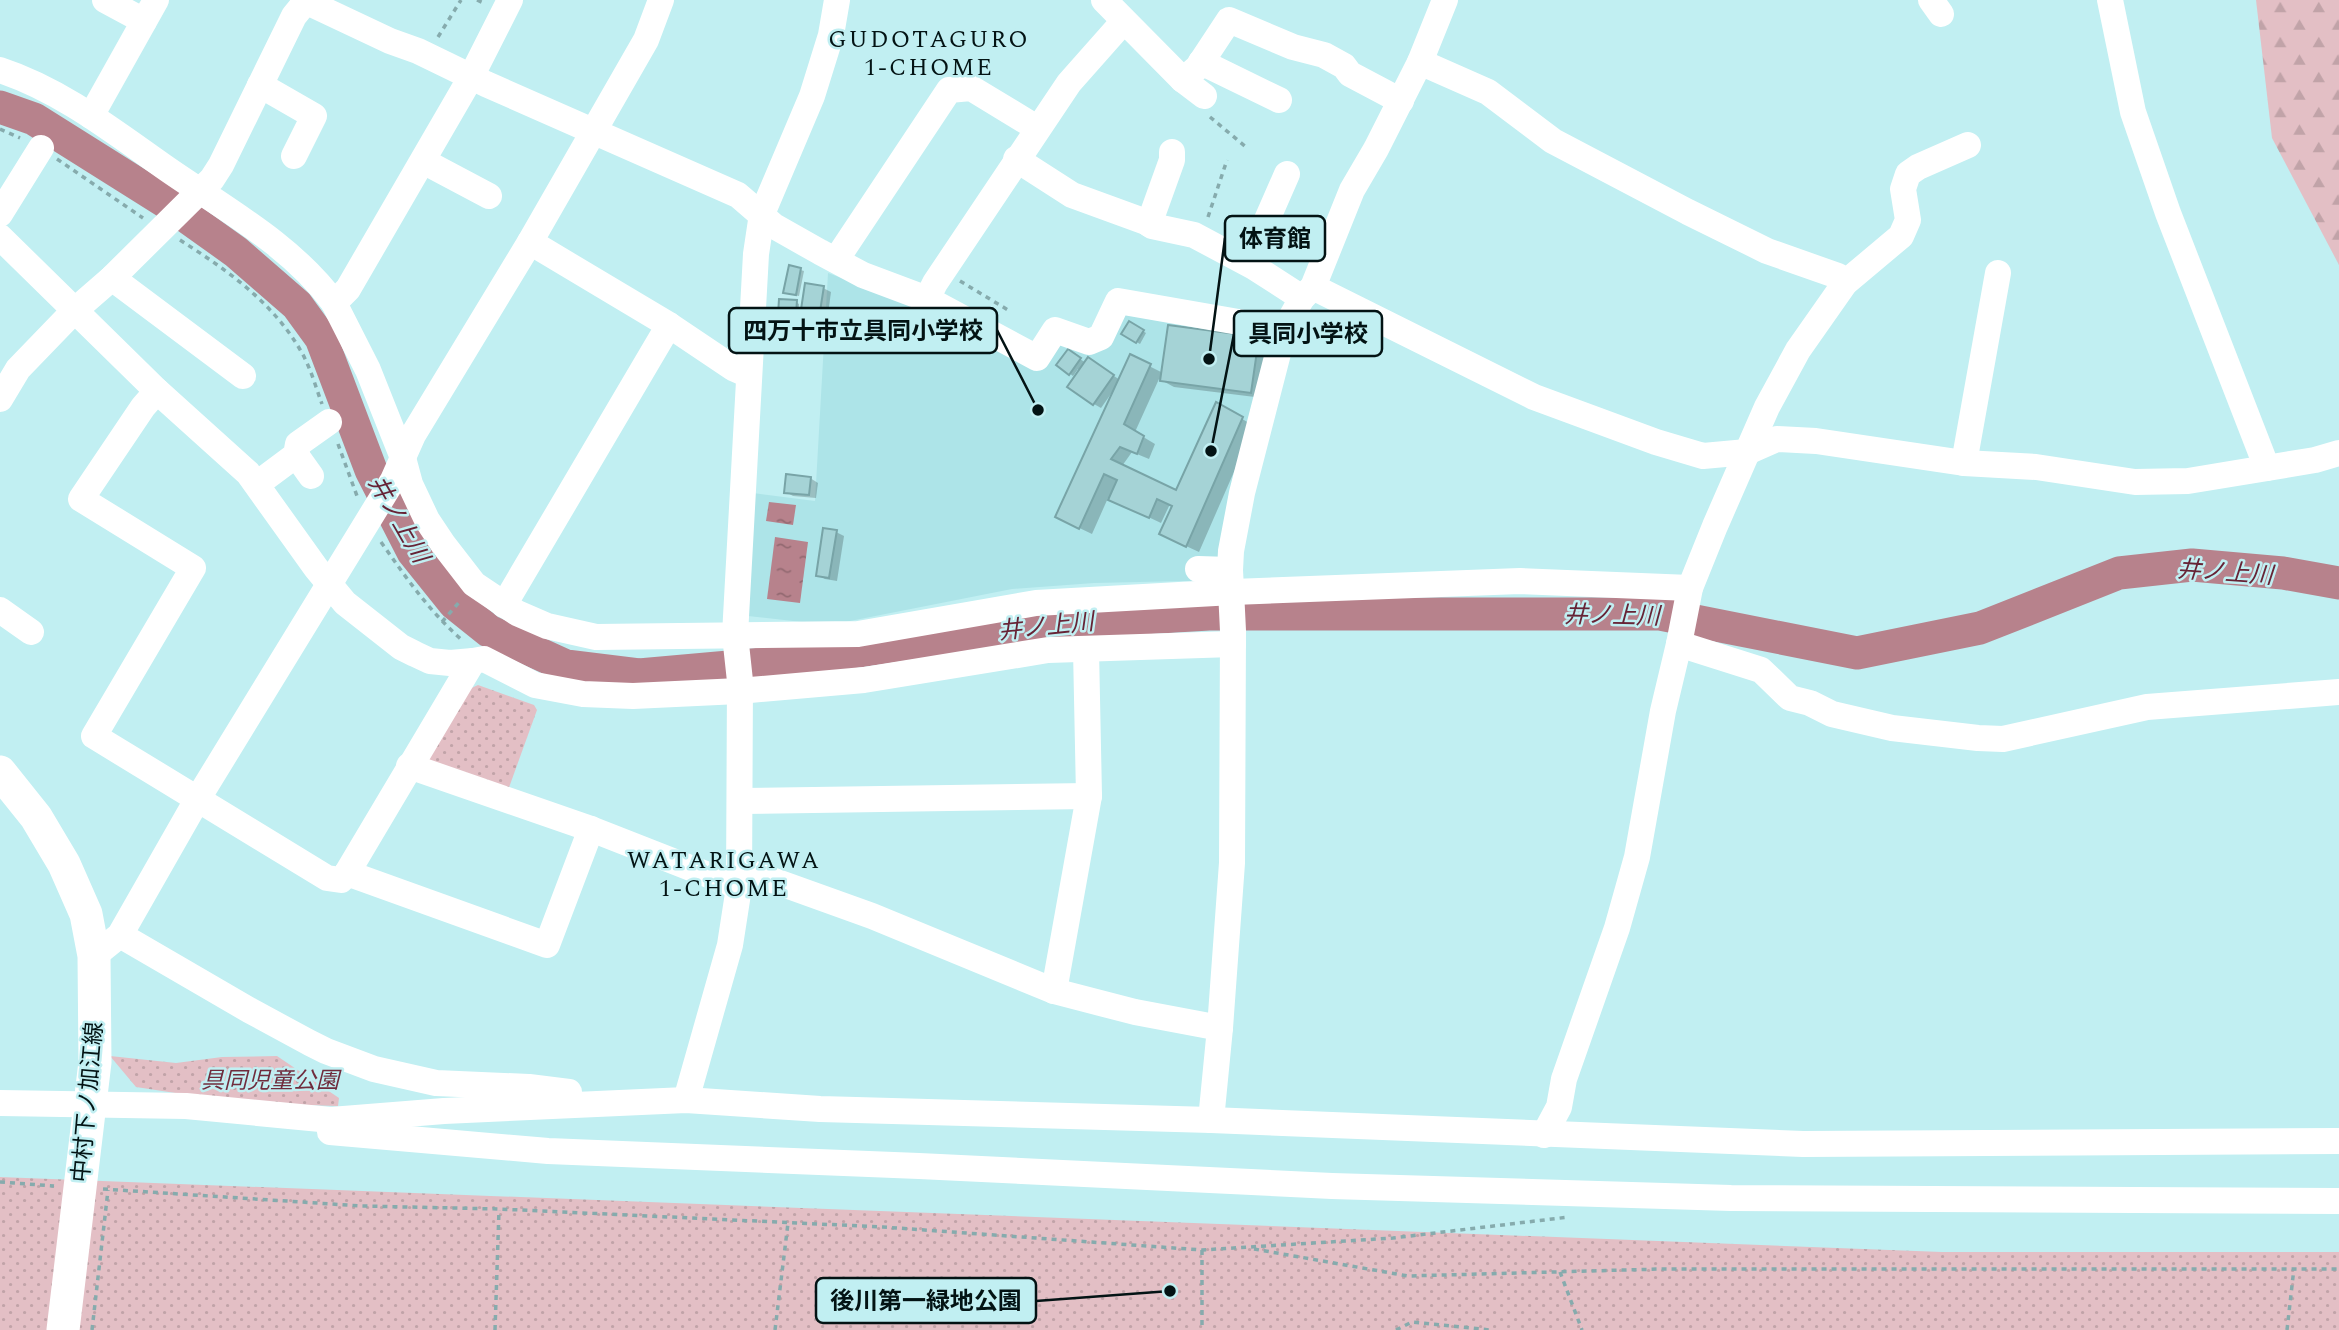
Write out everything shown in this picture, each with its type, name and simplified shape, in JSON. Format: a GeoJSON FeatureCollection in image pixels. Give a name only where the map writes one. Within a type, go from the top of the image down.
{"type":"FeatureCollection","features":[{"type":"Feature","properties":{"kind":"main road","name":"中村下ノ加江線"},"geometry":{"type":"LineString","coordinates":[[0,772],[36,817],[64,864],[86,914],[94,956],[95,1062],[63,1330]]}},
{"type":"Feature","properties":{"kind":"street"},"geometry":{"type":"LineString","coordinates":[[91,116],[150,11],[104,0]]}},
{"type":"Feature","properties":{"kind":"street"},"geometry":{"type":"LineString","coordinates":[[0,399],[9,364],[112,278],[195,197],[221,164],[294,16],[305,0],[390,41],[418,51],[738,195],[775,226],[863,275],[927,299],[1037,358],[1055,330],[1089,342],[1101,337],[1118,300],[1284,330]]}},
{"type":"Feature","properties":{"kind":"street"},"geometry":{"type":"LineString","coordinates":[[334,303],[348,289],[423,161],[471,77],[510,0]]}},
{"type":"Feature","properties":{"kind":"street"},"geometry":{"type":"LineString","coordinates":[[94,956],[120,935],[197,800],[370,519],[398,469],[413,435],[530,242],[646,40],[661,0]]}},
{"type":"Feature","properties":{"kind":"street"},"geometry":{"type":"LineString","coordinates":[[686,1100],[730,945],[739,878],[740,686],[736,639],[756,254],[762,214],[812,96],[831,35],[837,0]]}},
{"type":"Feature","properties":{"kind":"street"},"geometry":{"type":"LineString","coordinates":[[1104,0],[1124,22],[1192,71],[1279,100]]}},
{"type":"Feature","properties":{"kind":"street"},"geometry":{"type":"LineString","coordinates":[[1211,1120],[1232,863],[1232,586],[1242,493],[1284,330],[1308,292],[1352,190],[1420,62],[1445,0]]}},
{"type":"Feature","properties":{"kind":"street"},"geometry":{"type":"LineString","coordinates":[[2110,0],[2133,112],[2168,213],[2267,468]]}},
{"type":"Feature","properties":{"kind":"street"},"geometry":{"type":"LineString","coordinates":[[1192,71],[1228,20],[1293,47],[1324,55],[1344,66],[1350,74],[1401,101]]}},
{"type":"Feature","properties":{"kind":"street"},"geometry":{"type":"LineString","coordinates":[[927,299],[1037,128],[1059,81],[1124,22]]}},
{"type":"Feature","properties":{"kind":"street"},"geometry":{"type":"LineString","coordinates":[[1420,62],[1488,92],[1553,141],[1688,212],[1767,251],[1838,276],[1845,283]]}},
{"type":"Feature","properties":{"kind":"street"},"geometry":{"type":"LineString","coordinates":[[0,70],[51,91],[91,116],[195,197],[279,247],[322,287],[334,303],[368,370],[398,469],[410,484],[427,520],[474,584],[504,605],[547,626],[596,637],[736,639],[858,634],[1036,603],[1232,586],[1520,581],[1689,595]]}},
{"type":"Feature","properties":{"kind":"street"},"geometry":{"type":"LineString","coordinates":[[1192,71],[1204,96]]}},
{"type":"Feature","properties":{"kind":"street"},"geometry":{"type":"LineString","coordinates":[[260,85],[314,116],[295,156]]}},
{"type":"Feature","properties":{"kind":"street"},"geometry":{"type":"LineString","coordinates":[[836,260],[949,90],[971,88],[1037,128]]}},
{"type":"Feature","properties":{"kind":"street"},"geometry":{"type":"LineString","coordinates":[[1544,1135],[1559,1107],[1564,1079],[1617,928],[1637,857],[1663,711],[1689,595],[1747,452],[1767,407],[1798,350],[1845,283],[1901,236],[1908,220],[1903,189],[1908,174],[1918,166],[1968,145]]}},
{"type":"Feature","properties":{"kind":"street"},"geometry":{"type":"LineString","coordinates":[[0,214],[41,148]]}},
{"type":"Feature","properties":{"kind":"street"},"geometry":{"type":"LineString","coordinates":[[1149,224],[1172,160],[1172,152]]}},
{"type":"Feature","properties":{"kind":"street"},"geometry":{"type":"LineString","coordinates":[[1016,159],[1072,195],[1149,224],[1197,237],[1534,397],[1656,442],[1703,456],[1747,452],[1777,439],[1816,441],[1964,463],[2036,467],[2134,482],[2188,481],[2339,453]]}},
{"type":"Feature","properties":{"kind":"street"},"geometry":{"type":"LineString","coordinates":[[423,161],[489,196]]}},
{"type":"Feature","properties":{"kind":"street"},"geometry":{"type":"LineString","coordinates":[[1248,263],[1287,174]]}},
{"type":"Feature","properties":{"kind":"street"},"geometry":{"type":"LineString","coordinates":[[0,237],[157,391],[257,484],[328,584],[345,603],[401,648],[430,661],[450,663],[484,659],[535,685],[583,694],[633,696],[740,686],[864,680],[1048,650],[1165,645],[1233,638]]}},
{"type":"Feature","properties":{"kind":"street"},"geometry":{"type":"LineString","coordinates":[[530,242],[669,325],[733,368],[749,375]]}},
{"type":"Feature","properties":{"kind":"street"},"geometry":{"type":"LineString","coordinates":[[1964,463],[1998,273]]}},
{"type":"Feature","properties":{"kind":"street"},"geometry":{"type":"LineString","coordinates":[[112,278],[243,376]]}},
{"type":"Feature","properties":{"kind":"street"},"geometry":{"type":"LineString","coordinates":[[504,605],[669,325]]}},
{"type":"Feature","properties":{"kind":"street"},"geometry":{"type":"LineString","coordinates":[[157,391],[143,407],[82,499],[193,568],[94,736],[327,878],[341,880],[472,661]]}},
{"type":"Feature","properties":{"kind":"street"},"geometry":{"type":"LineString","coordinates":[[257,484],[304,466],[298,444],[330,422]]}},
{"type":"Feature","properties":{"kind":"street"},"geometry":{"type":"LineString","coordinates":[[1198,569],[1232,586]]}},
{"type":"Feature","properties":{"kind":"street"},"geometry":{"type":"LineString","coordinates":[[0,610],[31,632]]}},
{"type":"Feature","properties":{"kind":"street"},"geometry":{"type":"LineString","coordinates":[[1681,638],[1761,670],[1790,698],[1810,703],[1832,714],[1892,729],[1978,738],[2003,739],[2147,707],[2339,692]]}},
{"type":"Feature","properties":{"kind":"street"},"geometry":{"type":"LineString","coordinates":[[1054,991],[1088,796],[1086,649]]}},
{"type":"Feature","properties":{"kind":"street"},"geometry":{"type":"LineString","coordinates":[[409,766],[739,878],[755,874],[872,916],[1054,991],[1135,1012],[1220,1028]]}},
{"type":"Feature","properties":{"kind":"street"},"geometry":{"type":"LineString","coordinates":[[740,801],[1088,796]]}},
{"type":"Feature","properties":{"kind":"street"},"geometry":{"type":"LineString","coordinates":[[347,873],[547,945],[591,829]]}},
{"type":"Feature","properties":{"kind":"street"},"geometry":{"type":"LineString","coordinates":[[120,935],[326,1051],[374,1069],[436,1083],[596,1092],[622,1102]]}},
{"type":"Feature","properties":{"kind":"street"},"geometry":{"type":"LineString","coordinates":[[0,1102],[89,1118],[186,1106],[331,1120],[444,1111],[686,1100],[820,1109],[1211,1120],[1803,1144],[2339,1141]]}},
{"type":"Feature","properties":{"kind":"street"},"geometry":{"type":"LineString","coordinates":[[284,1115],[300,1129],[548,1152],[1332,1186],[1723,1198],[2339,1201]]}},
{"type":"Feature","properties":{"kind":"path"},"geometry":{"type":"LineString","coordinates":[[433,45],[461,0]]}},
{"type":"Feature","properties":{"kind":"path"},"geometry":{"type":"LineString","coordinates":[[0,129],[41,148],[152,224],[162,227],[222,267],[280,321],[303,354],[370,519],[425,603],[471,647],[472,661]]}},
{"type":"Feature","properties":{"kind":"path"},"geometry":{"type":"LineString","coordinates":[[1197,237],[1205,227],[1227,160]]}},
{"type":"Feature","properties":{"kind":"path"},"geometry":{"type":"LineString","coordinates":[[943,271],[1008,310]]}},
{"type":"Feature","properties":{"kind":"path"},"geometry":{"type":"LineString","coordinates":[[442,622],[474,584]]}},
{"type":"Feature","properties":{"kind":"path"},"geometry":{"type":"LineString","coordinates":[[0,1182],[58,1186]]}},
{"type":"Feature","properties":{"kind":"path"},"geometry":{"type":"LineString","coordinates":[[96,1188],[362,1206],[499,1209],[883,1227],[1202,1250],[1393,1238],[1569,1217]]}},
{"type":"Feature","properties":{"kind":"path"},"geometry":{"type":"LineString","coordinates":[[92,1330],[108,1189]]}},
{"type":"Feature","properties":{"kind":"path"},"geometry":{"type":"LineString","coordinates":[[495,1330],[499,1209]]}},
{"type":"Feature","properties":{"kind":"path"},"geometry":{"type":"LineString","coordinates":[[775,1330],[788,1223]]}},
{"type":"Feature","properties":{"kind":"path"},"geometry":{"type":"LineString","coordinates":[[1245,1248],[1408,1276],[1675,1269],[2339,1269]]}},
{"type":"Feature","properties":{"kind":"path"},"geometry":{"type":"LineString","coordinates":[[1202,1250],[1202,1330]]}},
{"type":"Feature","properties":{"kind":"path"},"geometry":{"type":"LineString","coordinates":[[2287,1330],[2294,1268]]}},
{"type":"Feature","properties":{"kind":"path"},"geometry":{"type":"LineString","coordinates":[[1560,1272],[1582,1330]]}},
{"type":"Feature","properties":{"kind":"path"},"geometry":{"type":"LineString","coordinates":[[1396,1330],[1412,1321],[1490,1330]]}},
{"type":"Feature","properties":{"kind":"shaded area"},"geometry":{"type":"Polygon","coordinates":[[[828,273],[928,310],[1043,369],[1063,341],[1093,354],[1107,347],[1118,324],[1129,311],[1273,336],[1221,583],[1094,583],[1012,589],[845,622],[802,622],[748,616],[753,493],[815,501],[828,273]]]}},
{"type":"Feature","properties":{"kind":"green space"},"geometry":{"type":"Polygon","coordinates":[[[2256,0],[2339,0],[2339,265],[2272,138],[2256,0]]]}},
{"type":"Feature","properties":{"kind":"green space"},"geometry":{"type":"Polygon","coordinates":[[[478,685],[534,705],[537,710],[507,793],[430,764],[427,756],[467,690],[478,685]]]}},
{"type":"Feature","properties":{"kind":"green space","name":"具同児童公園"},"geometry":{"type":"Polygon","coordinates":[[[110,1056],[176,1063],[222,1057],[277,1056],[339,1098],[338,1106],[241,1103],[136,1087],[110,1056]]]}},
{"type":"Feature","properties":{"kind":"green space"},"geometry":{"type":"Polygon","coordinates":[[[0,1177],[1942,1252],[2339,1252],[2339,1330],[0,1330],[0,1177]]]}},
{"type":"Feature","properties":{"kind":"water"},"geometry":{"type":"Polygon","coordinates":[[[769,502],[796,505],[793,525],[766,521],[769,502]]]}},
{"type":"Feature","properties":{"kind":"water"},"geometry":{"type":"Polygon","coordinates":[[[775,537],[808,542],[800,603],[767,599],[775,537]]]}},
{"type":"Feature","properties":{"kind":"building"},"geometry":{"type":"Polygon","coordinates":[[[789,265],[801,268],[796,295],[783,293],[789,265]]]}},
{"type":"Feature","properties":{"kind":"building"},"geometry":{"type":"Polygon","coordinates":[[[805,283],[824,286],[819,318],[800,316],[805,283]]]}},
{"type":"Feature","properties":{"kind":"building"},"geometry":{"type":"Polygon","coordinates":[[[779,299],[797,300],[796,316],[778,315],[779,299]]]}},
{"type":"Feature","properties":{"kind":"building"},"geometry":{"type":"Polygon","coordinates":[[[1129,321],[1144,330],[1136,343],[1121,334],[1129,321]]]}},
{"type":"Feature","properties":{"kind":"building"},"geometry":{"type":"Polygon","coordinates":[[[1168,325],[1259,337],[1251,393],[1160,381],[1168,325]]]}},
{"type":"Feature","properties":{"kind":"building"},"geometry":{"type":"Polygon","coordinates":[[[1068,349],[1081,358],[1069,375],[1056,365],[1068,349]]]}},
{"type":"Feature","properties":{"kind":"building"},"geometry":{"type":"Polygon","coordinates":[[[1130,354],[1151,364],[1124,424],[1144,436],[1137,454],[1120,447],[1111,459],[1176,490],[1216,402],[1243,417],[1186,547],[1159,534],[1172,506],[1157,499],[1149,518],[1108,500],[1117,480],[1104,474],[1079,529],[1055,517],[1130,354]]]}},
{"type":"Feature","properties":{"kind":"building"},"geometry":{"type":"Polygon","coordinates":[[[1088,357],[1114,375],[1093,405],[1067,387],[1088,357]]]}},
{"type":"Feature","properties":{"kind":"building"},"geometry":{"type":"Polygon","coordinates":[[[786,474],[811,477],[809,495],[784,493],[786,474]]]}},
{"type":"Feature","properties":{"kind":"building"},"geometry":{"type":"Polygon","coordinates":[[[823,528],[837,530],[829,578],[816,576],[823,528]]]}},
{"type":"Feature","properties":{"kind":"waterway","name":"井ノ上川"},"geometry":{"type":"LineString","coordinates":[[0,107],[34,119],[166,202],[236,252],[297,305],[321,338],[371,470],[413,552],[454,603],[489,631],[566,666],[639,675],[784,662],[1042,624],[1209,614],[1660,614],[1857,653],[1980,628],[2119,573],[2192,565],[2283,573],[2339,583]]}},
{"type":"Feature","properties":{"kind":"place","name":"体育館"},"geometry":{"type":"Point","coordinates":[1209,359]}},
{"type":"Feature","properties":{"kind":"place","name":"四万十市立具同小学校"},"geometry":{"type":"Point","coordinates":[1038,410]}},
{"type":"Feature","properties":{"kind":"place","name":"具同小学校"},"geometry":{"type":"Point","coordinates":[1211,451]}},
{"type":"Feature","properties":{"kind":"place","name":"後川第一緑地公園"},"geometry":{"type":"Point","coordinates":[1170,1291]}},
{"type":"Feature","properties":{"kind":"district","name":"GUDOTAGURO 1-CHOME"},"geometry":{"type":"Point","coordinates":[929,53]}},
{"type":"Feature","properties":{"kind":"district","name":"WATARIGAWA 1-CHOME"},"geometry":{"type":"Point","coordinates":[724,874]}}]}
